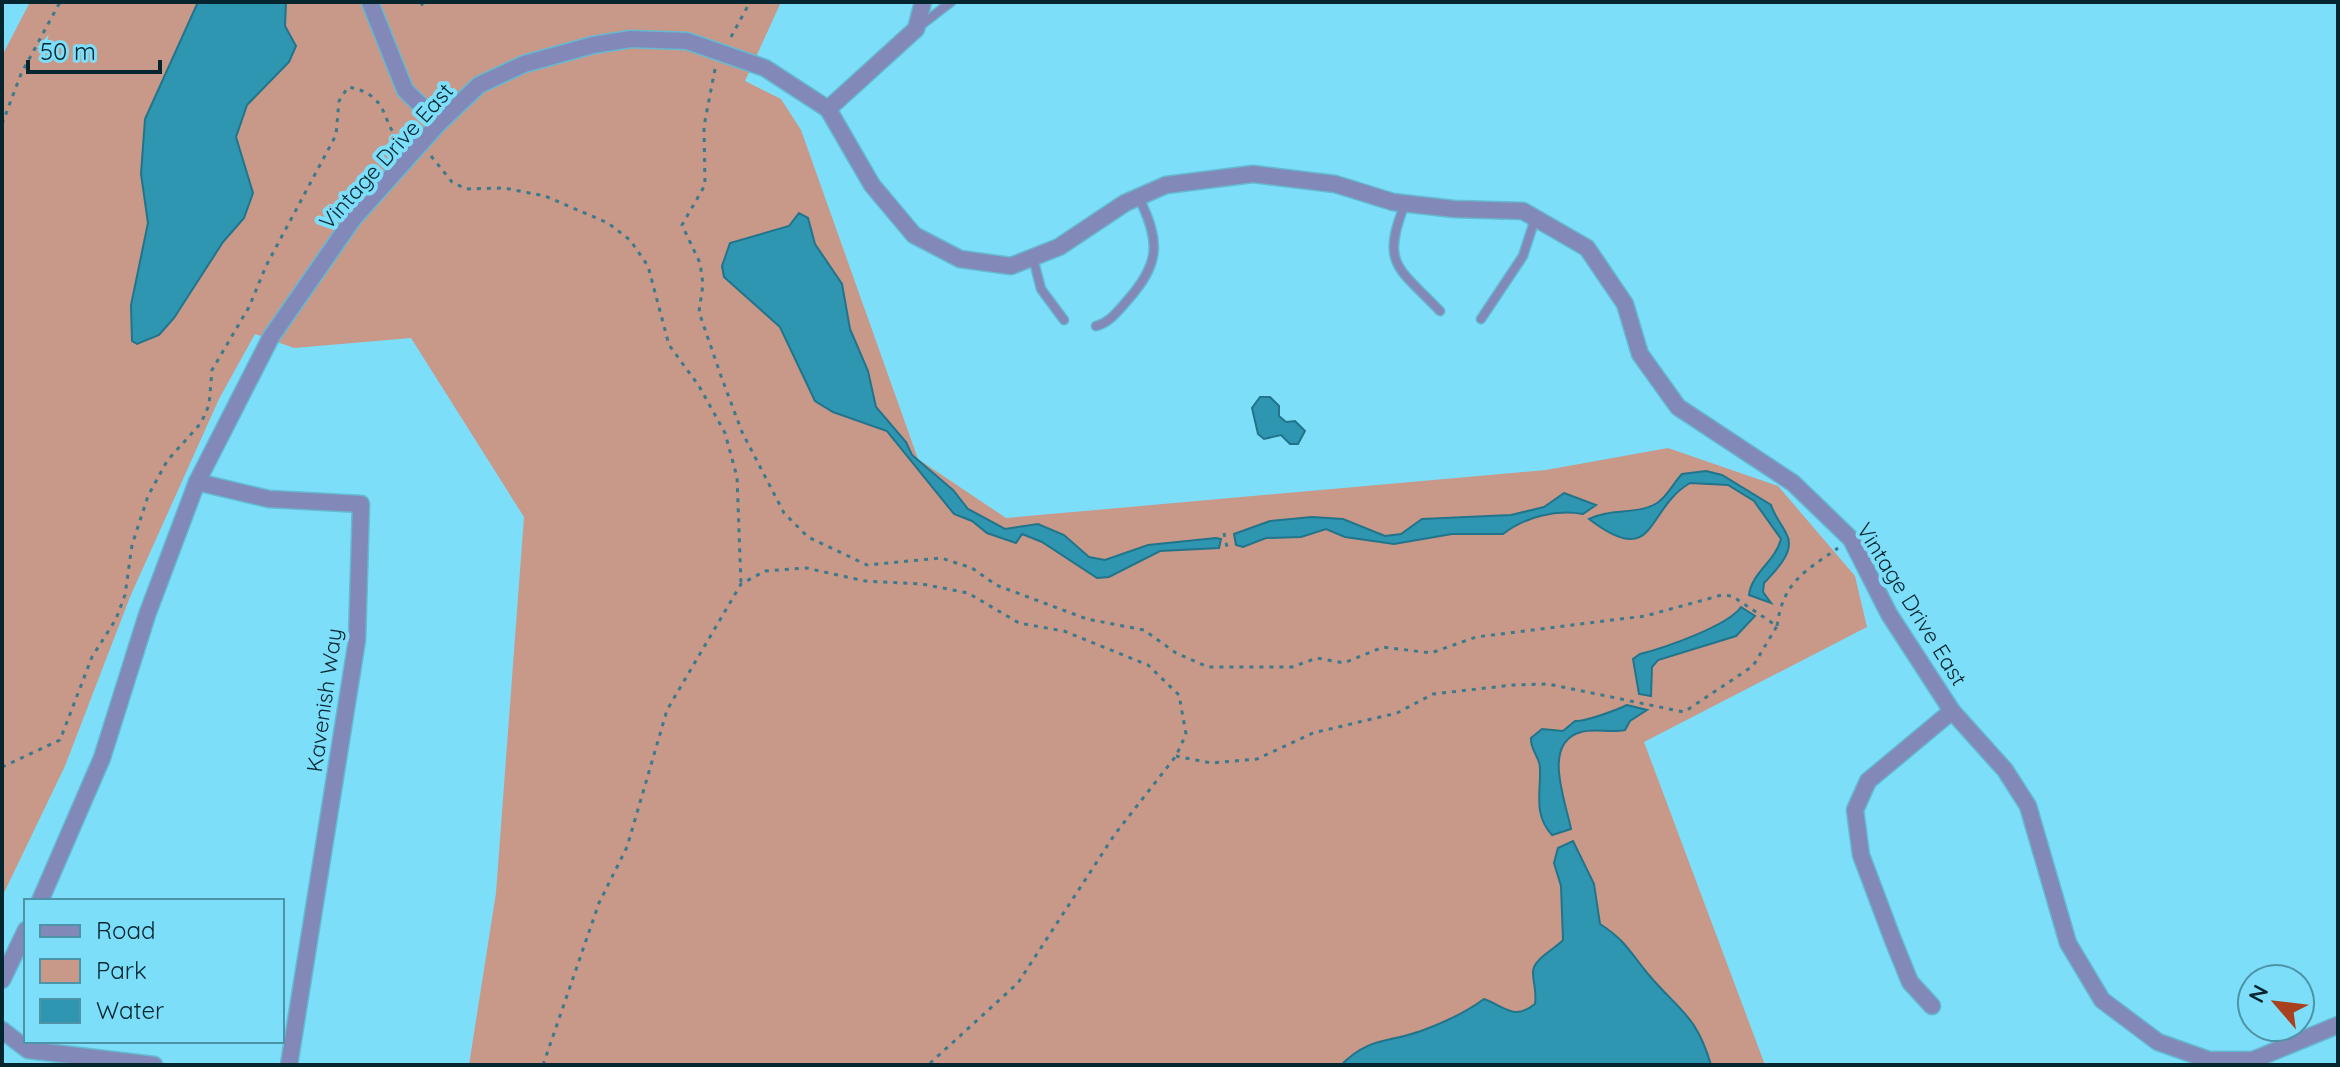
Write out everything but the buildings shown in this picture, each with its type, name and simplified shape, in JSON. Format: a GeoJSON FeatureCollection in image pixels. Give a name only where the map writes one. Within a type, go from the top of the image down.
{"type":"FeatureCollection","features":[{"type":"Feature","properties":{"kind":"street"},"geometry":{"type":"LineString","coordinates":[[370,2],[405,90],[439,123]]}},
{"type":"Feature","properties":{"kind":"street"},"geometry":{"type":"LineString","coordinates":[[828,109],[916,29],[923,2]]}},
{"type":"Feature","properties":{"kind":"street","name":"Vintage Drive East"},"geometry":{"type":"LineString","coordinates":[[41,899],[102,758],[147,615],[197,482],[271,337],[353,219],[439,123],[479,85],[524,64],[593,45],[631,39],[687,41],[765,68],[828,109],[872,185],[914,235],[960,259],[1011,266],[1059,247],[1138,197],[1166,185],[1253,174],[1335,184],[1405,204],[1523,211],[1587,248],[1625,304],[1640,354],[1678,407],[1793,483],[1851,539],[1889,614],[1952,711],[2005,770],[2028,806],[2068,943],[2102,1000],[2158,1042],[2209,1060],[2253,1060],[2338,1025]]}},
{"type":"Feature","properties":{"kind":"street","name":"Kavenish Way"},"geometry":{"type":"LineString","coordinates":[[197,482],[269,499],[361,504],[357,640],[289,1065]]}},
{"type":"Feature","properties":{"kind":"street"},"geometry":{"type":"LineString","coordinates":[[1932,1006],[1910,982],[1893,940],[1861,855],[1855,810],[1868,781],[1952,711]]}},
{"type":"Feature","properties":{"kind":"street"},"geometry":{"type":"LineString","coordinates":[[2,980],[24,934]]}},
{"type":"Feature","properties":{"kind":"street"},"geometry":{"type":"LineString","coordinates":[[2,1030],[28,1050],[154,1065]]}},
{"type":"Feature","properties":{"kind":"lane"},"geometry":{"type":"LineString","coordinates":[[916,29],[951,2]]}},
{"type":"Feature","properties":{"kind":"lane"},"geometry":{"type":"LineString","coordinates":[[1096,326],[1112,317],[1146,277],[1153,262],[1153,234],[1138,197]]}},
{"type":"Feature","properties":{"kind":"lane"},"geometry":{"type":"LineString","coordinates":[[1405,204],[1392,238],[1394,258],[1440,311]]}},
{"type":"Feature","properties":{"kind":"lane"},"geometry":{"type":"LineString","coordinates":[[1481,319],[1523,256],[1536,218]]}},
{"type":"Feature","properties":{"kind":"lane"},"geometry":{"type":"LineString","coordinates":[[1033,257],[1041,289],[1064,320]]}},
{"type":"Feature","properties":{"kind":"path"},"geometry":{"type":"LineString","coordinates":[[2,124],[21,74],[60,2]]}},
{"type":"Feature","properties":{"kind":"path"},"geometry":{"type":"LineString","coordinates":[[750,2],[715,68],[706,101],[705,185],[682,225],[700,263],[703,284],[699,312],[742,432],[784,513],[808,537],[867,565],[941,558],[972,568],[996,585],[1087,619],[1144,630],[1176,653],[1208,667],[1292,667],[1317,658],[1344,663],[1383,647],[1431,653],[1476,637],[1645,616],[1722,595],[1736,599],[1777,626]]}},
{"type":"Feature","properties":{"kind":"path"},"geometry":{"type":"LineString","coordinates":[[2,767],[60,740],[92,657],[116,619],[125,595],[132,545],[148,496],[167,461],[201,423],[209,405],[212,370],[249,307],[266,266],[336,135],[342,93],[348,87],[361,89],[380,101],[396,137],[433,158],[452,182],[466,189],[504,188],[545,196],[608,223],[630,240],[648,266],[669,345],[699,386],[725,433],[737,477],[741,584]]}},
{"type":"Feature","properties":{"kind":"path"},"geometry":{"type":"LineString","coordinates":[[1224,533],[1227,547]]}},
{"type":"Feature","properties":{"kind":"path"},"geometry":{"type":"LineString","coordinates":[[1176,756],[1211,763],[1257,759],[1313,733],[1397,713],[1433,694],[1548,684],[1684,712],[1753,666],[1777,626],[1781,600],[1790,586],[1851,539]]}},
{"type":"Feature","properties":{"kind":"path"},"geometry":{"type":"LineString","coordinates":[[543,1065],[599,903],[627,847],[667,710],[741,584],[765,571],[806,568],[865,581],[922,584],[968,593],[1019,623],[1064,631],[1148,665],[1179,695],[1186,734],[1176,756],[1115,834],[1018,983],[928,1065]]}},
{"type":"Feature","properties":{"kind":"green space"},"geometry":{"type":"Polygon","coordinates":[[[30,2],[781,2],[745,81],[781,99],[801,130],[918,459],[1006,518],[1546,470],[1668,448],[1778,486],[1855,576],[1867,627],[1644,742],[1765,1065],[469,1065],[496,893],[524,517],[411,338],[294,348],[255,334],[219,399],[130,597],[65,766],[2,897],[2,56],[30,2]]]}},
{"type":"Feature","properties":{"kind":"water"},"geometry":{"type":"Polygon","coordinates":[[[198,2],[286,2],[285,26],[296,46],[289,62],[247,105],[236,137],[253,193],[244,218],[223,242],[174,318],[159,335],[137,344],[132,341],[131,305],[148,223],[141,174],[145,119],[198,2]]]}},
{"type":"Feature","properties":{"kind":"water"},"geometry":{"type":"Polygon","coordinates":[[[799,213],[808,218],[815,244],[842,284],[850,329],[868,371],[876,407],[906,442],[912,455],[953,490],[968,509],[1005,529],[1038,524],[1064,535],[1089,557],[1105,560],[1148,545],[1216,538],[1221,539],[1219,548],[1160,551],[1109,577],[1097,578],[1042,542],[1022,534],[1016,543],[987,533],[972,521],[954,514],[887,431],[833,412],[815,401],[780,327],[724,277],[722,266],[730,243],[789,226],[799,213]]]}},
{"type":"Feature","properties":{"kind":"water"},"geometry":{"type":"Polygon","coordinates":[[[1260,397],[1270,397],[1279,406],[1279,416],[1286,422],[1295,421],[1305,431],[1298,444],[1290,444],[1281,435],[1264,439],[1258,434],[1252,408],[1260,397]]]}},
{"type":"Feature","properties":{"kind":"water"},"geometry":{"type":"Polygon","coordinates":[[[1706,471],[1722,475],[1771,505],[1786,533],[1789,540],[1787,554],[1764,583],[1763,592],[1771,603],[1749,595],[1754,580],[1774,554],[1781,539],[1754,501],[1728,485],[1690,483],[1676,494],[1639,537],[1627,539],[1589,519],[1649,507],[1664,497],[1682,474],[1706,471]]]}},
{"type":"Feature","properties":{"kind":"water"},"geometry":{"type":"Polygon","coordinates":[[[1564,493],[1596,505],[1583,514],[1562,513],[1531,519],[1503,534],[1452,534],[1394,544],[1345,537],[1326,529],[1301,537],[1266,538],[1243,547],[1236,545],[1234,534],[1270,521],[1312,517],[1343,519],[1385,536],[1401,534],[1422,519],[1511,515],[1544,507],[1564,493]]]}},
{"type":"Feature","properties":{"kind":"water"},"geometry":{"type":"Polygon","coordinates":[[[1741,607],[1755,616],[1736,636],[1658,660],[1652,667],[1651,696],[1639,694],[1633,659],[1710,629],[1741,607]]]}},
{"type":"Feature","properties":{"kind":"water"},"geometry":{"type":"Polygon","coordinates":[[[1627,705],[1647,710],[1630,721],[1625,730],[1581,732],[1569,738],[1562,748],[1559,774],[1571,829],[1552,835],[1540,811],[1540,764],[1531,738],[1542,729],[1563,731],[1575,721],[1593,718],[1627,705]]]}},
{"type":"Feature","properties":{"kind":"water"},"geometry":{"type":"Polygon","coordinates":[[[1573,841],[1594,884],[1600,924],[1621,941],[1686,1014],[1699,1034],[1711,1065],[1341,1065],[1370,1045],[1437,1025],[1484,999],[1515,1012],[1535,1004],[1534,967],[1563,940],[1561,886],[1554,863],[1558,848],[1573,841]]]}}]}
